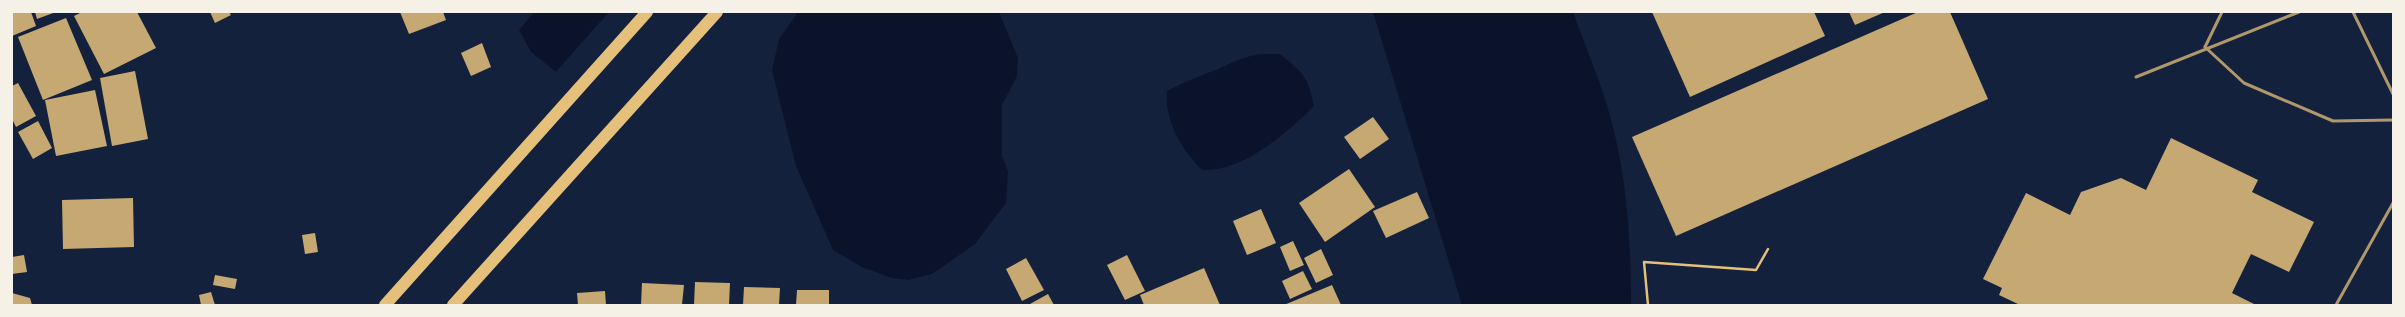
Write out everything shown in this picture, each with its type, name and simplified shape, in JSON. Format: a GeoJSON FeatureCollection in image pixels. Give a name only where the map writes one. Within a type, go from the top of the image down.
{"type":"FeatureCollection","features":[{"type":"Feature","properties":{"kind":"highway"},"geometry":{"type":"LineString","coordinates":[[384,305],[647,12]]}},
{"type":"Feature","properties":{"kind":"highway"},"geometry":{"type":"LineString","coordinates":[[453,305],[716,12]]}},
{"type":"Feature","properties":{"kind":"lane"},"geometry":{"type":"LineString","coordinates":[[2205,47],[2222,12]]}},
{"type":"Feature","properties":{"kind":"lane"},"geometry":{"type":"LineString","coordinates":[[2136,77],[2205,47],[2299,12]]}},
{"type":"Feature","properties":{"kind":"lane"},"geometry":{"type":"LineString","coordinates":[[2353,12],[2393,94]]}},
{"type":"Feature","properties":{"kind":"lane"},"geometry":{"type":"LineString","coordinates":[[2205,47],[2244,83],[2333,121],[2393,120]]}},
{"type":"Feature","properties":{"kind":"lane"},"geometry":{"type":"LineString","coordinates":[[2336,305],[2393,203]]}},
{"type":"Feature","properties":{"kind":"path"},"geometry":{"type":"LineString","coordinates":[[1648,305],[1644,262],[1756,270],[1768,249]]}},
{"type":"Feature","properties":{"kind":"water"},"geometry":{"type":"Polygon","coordinates":[[[534,12],[658,12],[566,80],[531,52],[519,30],[534,12]]]}},
{"type":"Feature","properties":{"kind":"water"},"geometry":{"type":"Polygon","coordinates":[[[798,12],[999,12],[1018,58],[1017,76],[1002,105],[1002,156],[1008,171],[1006,203],[975,244],[932,274],[908,280],[892,278],[862,267],[833,250],[796,166],[772,70],[779,39],[798,12]]]}},
{"type":"Feature","properties":{"kind":"water"},"geometry":{"type":"Polygon","coordinates":[[[1373,12],[1573,12],[1605,99],[1620,160],[1629,232],[1631,305],[1462,305],[1373,12]]]}},
{"type":"Feature","properties":{"kind":"water"},"geometry":{"type":"Polygon","coordinates":[[[1260,54],[1280,54],[1294,66],[1307,81],[1314,106],[1277,139],[1248,158],[1232,165],[1217,169],[1202,170],[1181,144],[1171,123],[1168,113],[1167,91],[1236,61],[1260,54]]]}},
{"type":"Feature","properties":{"kind":"pier"},"geometry":{"type":"Polygon","coordinates":[[[609,12],[660,12],[614,58],[565,82],[554,74],[609,12]]]}},
{"type":"Feature","properties":{"kind":"building"},"geometry":{"type":"Polygon","coordinates":[[[12,12],[31,12],[36,26],[12,36],[12,12]]]}},
{"type":"Feature","properties":{"kind":"building"},"geometry":{"type":"Polygon","coordinates":[[[35,12],[56,12],[37,19],[35,12]]]}},
{"type":"Feature","properties":{"kind":"building"},"geometry":{"type":"Polygon","coordinates":[[[82,12],[137,12],[156,48],[104,74],[74,16],[82,12]]]}},
{"type":"Feature","properties":{"kind":"building"},"geometry":{"type":"Polygon","coordinates":[[[210,12],[229,12],[231,15],[215,23],[210,12]]]}},
{"type":"Feature","properties":{"kind":"building"},"geometry":{"type":"Polygon","coordinates":[[[400,12],[443,12],[446,20],[409,34],[400,12]]]}},
{"type":"Feature","properties":{"kind":"building"},"geometry":{"type":"Polygon","coordinates":[[[1652,12],[1814,12],[1825,36],[1690,97],[1652,12]]]}},
{"type":"Feature","properties":{"kind":"building"},"geometry":{"type":"Polygon","coordinates":[[[1849,12],[1885,12],[1855,25],[1849,12]]]}},
{"type":"Feature","properties":{"kind":"building"},"geometry":{"type":"Polygon","coordinates":[[[1918,12],[1950,12],[1988,99],[1676,236],[1632,137],[1918,12]]]}},
{"type":"Feature","properties":{"kind":"building"},"geometry":{"type":"Polygon","coordinates":[[[66,18],[92,80],[43,100],[18,37],[66,18]]]}},
{"type":"Feature","properties":{"kind":"building"},"geometry":{"type":"Polygon","coordinates":[[[482,43],[491,67],[471,76],[461,53],[482,43]]]}},
{"type":"Feature","properties":{"kind":"building"},"geometry":{"type":"Polygon","coordinates":[[[135,71],[148,139],[112,146],[100,78],[135,71]]]}},
{"type":"Feature","properties":{"kind":"building"},"geometry":{"type":"Polygon","coordinates":[[[18,83],[36,116],[16,127],[12,119],[12,86],[18,83]]]}},
{"type":"Feature","properties":{"kind":"building"},"geometry":{"type":"Polygon","coordinates":[[[95,90],[107,146],[56,156],[45,100],[95,90]]]}},
{"type":"Feature","properties":{"kind":"building"},"geometry":{"type":"Polygon","coordinates":[[[1373,117],[1389,139],[1360,159],[1344,137],[1373,117]]]}},
{"type":"Feature","properties":{"kind":"building"},"geometry":{"type":"Polygon","coordinates":[[[38,121],[52,148],[33,159],[18,132],[38,121]]]}},
{"type":"Feature","properties":{"kind":"building"},"geometry":{"type":"Polygon","coordinates":[[[2171,138],[2258,180],[2252,192],[2314,222],[2289,272],[2251,254],[2232,293],[2256,305],[2020,305],[1999,295],[2002,288],[1983,279],[2026,193],[2070,215],[2081,192],[2121,178],[2146,190],[2171,138]]]}},
{"type":"Feature","properties":{"kind":"building"},"geometry":{"type":"Polygon","coordinates":[[[1349,169],[1375,207],[1325,242],[1299,203],[1349,169]]]}},
{"type":"Feature","properties":{"kind":"building"},"geometry":{"type":"Polygon","coordinates":[[[1417,192],[1429,218],[1386,238],[1373,211],[1417,192]]]}},
{"type":"Feature","properties":{"kind":"building"},"geometry":{"type":"Polygon","coordinates":[[[133,198],[134,247],[63,249],[62,200],[133,198]]]}},
{"type":"Feature","properties":{"kind":"building"},"geometry":{"type":"Polygon","coordinates":[[[1261,209],[1276,243],[1247,255],[1233,221],[1261,209]]]}},
{"type":"Feature","properties":{"kind":"building"},"geometry":{"type":"Polygon","coordinates":[[[315,233],[318,252],[305,254],[302,235],[315,233]]]}},
{"type":"Feature","properties":{"kind":"building"},"geometry":{"type":"Polygon","coordinates":[[[1293,241],[1304,265],[1290,271],[1280,247],[1293,241]]]}},
{"type":"Feature","properties":{"kind":"building"},"geometry":{"type":"Polygon","coordinates":[[[1321,249],[1333,275],[1316,283],[1304,258],[1321,249]]]}},
{"type":"Feature","properties":{"kind":"building"},"geometry":{"type":"Polygon","coordinates":[[[24,255],[27,272],[12,274],[12,257],[24,255]]]}},
{"type":"Feature","properties":{"kind":"building"},"geometry":{"type":"Polygon","coordinates":[[[1127,255],[1145,291],[1125,300],[1107,265],[1127,255]]]}},
{"type":"Feature","properties":{"kind":"building"},"geometry":{"type":"Polygon","coordinates":[[[1026,258],[1044,290],[1022,301],[1006,269],[1026,258]]]}},
{"type":"Feature","properties":{"kind":"building"},"geometry":{"type":"Polygon","coordinates":[[[1204,268],[1220,305],[1144,305],[1140,295],[1204,268]]]}},
{"type":"Feature","properties":{"kind":"building"},"geometry":{"type":"Polygon","coordinates":[[[1303,271],[1312,289],[1290,299],[1282,281],[1303,271]]]}},
{"type":"Feature","properties":{"kind":"building"},"geometry":{"type":"Polygon","coordinates":[[[215,275],[237,279],[235,289],[213,285],[215,275]]]}},
{"type":"Feature","properties":{"kind":"building"},"geometry":{"type":"Polygon","coordinates":[[[695,282],[730,283],[729,305],[694,305],[695,282]]]}},
{"type":"Feature","properties":{"kind":"building"},"geometry":{"type":"Polygon","coordinates":[[[642,283],[684,285],[682,305],[641,305],[642,283]]]}},
{"type":"Feature","properties":{"kind":"building"},"geometry":{"type":"Polygon","coordinates":[[[1332,285],[1341,305],[1284,305],[1332,285]]]}},
{"type":"Feature","properties":{"kind":"building"},"geometry":{"type":"Polygon","coordinates":[[[744,287],[780,288],[779,305],[743,305],[744,287]]]}},
{"type":"Feature","properties":{"kind":"building"},"geometry":{"type":"Polygon","coordinates":[[[797,290],[829,290],[829,305],[796,305],[797,290]]]}},
{"type":"Feature","properties":{"kind":"building"},"geometry":{"type":"Polygon","coordinates":[[[605,291],[606,305],[578,305],[577,293],[605,291]]]}},
{"type":"Feature","properties":{"kind":"building"},"geometry":{"type":"Polygon","coordinates":[[[211,292],[215,305],[201,305],[199,295],[211,292]]]}},
{"type":"Feature","properties":{"kind":"building"},"geometry":{"type":"Polygon","coordinates":[[[12,293],[30,298],[32,305],[12,305],[12,293]]]}},
{"type":"Feature","properties":{"kind":"building"},"geometry":{"type":"Polygon","coordinates":[[[1048,294],[1054,305],[1030,305],[1030,304],[1048,294]]]}}]}
